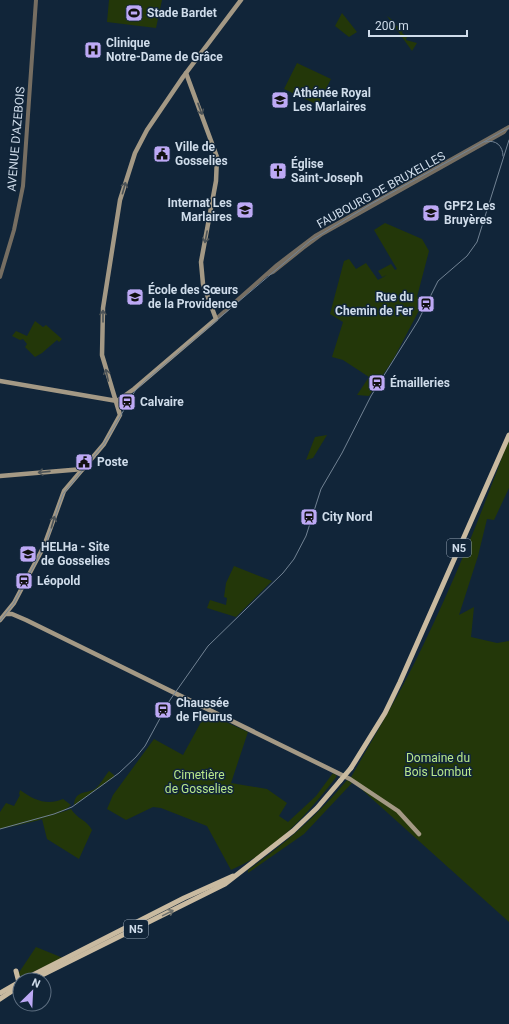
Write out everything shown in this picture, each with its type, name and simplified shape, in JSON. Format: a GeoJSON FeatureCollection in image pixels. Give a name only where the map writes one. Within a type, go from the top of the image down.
{"type":"FeatureCollection","features":[{"type":"Feature","properties":{"kind":"main road"},"geometry":{"type":"LineString","coordinates":[[0,620],[6,614],[18,594],[47,540],[62,494],[105,442],[120,415],[102,355],[103,308],[120,200],[135,153],[147,130],[183,77],[241,0]]}},
{"type":"Feature","properties":{"kind":"main road"},"geometry":{"type":"LineString","coordinates":[[186,73],[217,157],[216,181],[201,262],[203,284],[216,319]]}},
{"type":"Feature","properties":{"kind":"main road","name":"FAUBOURG DE BRUXELLES"},"geometry":{"type":"LineString","coordinates":[[117,401],[143,382],[216,319]]}},
{"type":"Feature","properties":{"kind":"main road"},"geometry":{"type":"LineString","coordinates":[[0,381],[117,401]]}},
{"type":"Feature","properties":{"kind":"main road","name":"N5"},"geometry":{"type":"LineString","coordinates":[[48,972],[216,890],[293,831],[317,808],[350,768],[385,713],[509,435]]}},
{"type":"Feature","properties":{"kind":"main road"},"geometry":{"type":"LineString","coordinates":[[0,476],[83,469]]}},
{"type":"Feature","properties":{"kind":"main road"},"geometry":{"type":"LineString","coordinates":[[6,614],[12,614],[350,779],[398,811],[419,834]]}},
{"type":"Feature","properties":{"kind":"main road","name":"N5"},"geometry":{"type":"LineString","coordinates":[[39,972],[184,898],[237,874]]}},
{"type":"Feature","properties":{"kind":"main road","name":"N5"},"geometry":{"type":"LineString","coordinates":[[0,993],[12,987]]}},
{"type":"Feature","properties":{"kind":"main road","name":"N5"},"geometry":{"type":"LineString","coordinates":[[0,999],[12,990]]}},
{"type":"Feature","properties":{"kind":"street","name":"AVENUE D'AZEBOIS"},"geometry":{"type":"LineString","coordinates":[[0,277],[14,230],[23,186],[36,0]]}},
{"type":"Feature","properties":{"kind":"street","name":"FAUBOURG DE BRUXELLES"},"geometry":{"type":"LineString","coordinates":[[216,319],[298,247],[322,231],[507,128]]}},
{"type":"Feature","properties":{"kind":"green space","name":"Stade Bardet"},"geometry":{"type":"Polygon","coordinates":[[[109,0],[162,0],[156,28],[107,22],[109,0]]]}},
{"type":"Feature","properties":{"kind":"green space"},"geometry":{"type":"Polygon","coordinates":[[[342,13],[357,32],[349,37],[335,26],[342,13]]]}},
{"type":"Feature","properties":{"kind":"green space"},"geometry":{"type":"Polygon","coordinates":[[[387,16],[395,22],[395,25],[404,29],[402,33],[407,37],[406,40],[417,43],[412,51],[387,16]]]}},
{"type":"Feature","properties":{"kind":"green space"},"geometry":{"type":"Polygon","coordinates":[[[297,63],[331,79],[318,105],[284,89],[297,63]]]}},
{"type":"Feature","properties":{"kind":"green space"},"geometry":{"type":"Polygon","coordinates":[[[385,223],[422,239],[429,251],[417,297],[424,301],[394,358],[369,396],[357,395],[369,377],[343,360],[332,357],[343,322],[330,314],[344,261],[349,259],[356,269],[366,263],[378,280],[387,275],[382,277],[378,271],[391,264],[395,270],[397,269],[374,230],[385,223]]]}},
{"type":"Feature","properties":{"kind":"green space"},"geometry":{"type":"Polygon","coordinates":[[[35,321],[43,327],[46,325],[62,339],[59,342],[57,340],[35,357],[25,347],[27,344],[23,339],[20,340],[12,336],[16,331],[27,336],[35,321]]]}},
{"type":"Feature","properties":{"kind":"green space"},"geometry":{"type":"Polygon","coordinates":[[[327,435],[313,458],[306,460],[315,437],[327,435]]]}},
{"type":"Feature","properties":{"kind":"green space","name":"Domaine du Bois Lombut"},"geometry":{"type":"Polygon","coordinates":[[[509,438],[509,488],[494,520],[487,519],[478,556],[459,615],[474,607],[471,637],[497,643],[509,641],[509,922],[350,779],[400,692],[428,635],[465,551],[509,438]]]}},
{"type":"Feature","properties":{"kind":"green space"},"geometry":{"type":"Polygon","coordinates":[[[234,566],[272,581],[236,617],[207,608],[210,600],[226,605],[227,598],[224,597],[226,583],[234,566]]]}},
{"type":"Feature","properties":{"kind":"green space","name":"Cimetière de Gosselies"},"geometry":{"type":"Polygon","coordinates":[[[206,713],[248,732],[231,783],[267,789],[287,803],[279,816],[288,822],[316,796],[333,773],[337,776],[310,809],[279,840],[256,857],[231,870],[207,826],[161,808],[153,807],[126,820],[107,809],[113,795],[154,739],[183,755],[206,713]]]}},
{"type":"Feature","properties":{"kind":"green space"},"geometry":{"type":"Polygon","coordinates":[[[109,771],[114,775],[114,777],[74,805],[76,797],[82,793],[95,789],[109,771]]]}},
{"type":"Feature","properties":{"kind":"green space"},"geometry":{"type":"Polygon","coordinates":[[[347,780],[352,783],[304,834],[248,873],[248,870],[288,839],[324,806],[347,780]]]}},
{"type":"Feature","properties":{"kind":"green space"},"geometry":{"type":"Polygon","coordinates":[[[20,790],[30,797],[41,801],[52,802],[63,799],[71,805],[57,814],[0,829],[0,812],[6,803],[14,806],[20,795],[20,790]]]}},
{"type":"Feature","properties":{"kind":"green space"},"geometry":{"type":"Polygon","coordinates":[[[71,809],[92,830],[79,859],[47,839],[42,819],[71,809]]]}},
{"type":"Feature","properties":{"kind":"green space"},"geometry":{"type":"Polygon","coordinates":[[[36,947],[63,958],[33,972],[19,972],[36,947]]]}},
{"type":"Feature","properties":{"kind":"tram line"},"geometry":{"type":"LineString","coordinates":[[0,621],[14,603],[46,543],[63,494],[104,444],[135,391],[145,381],[310,241],[371,204],[509,128]]}},
{"type":"Feature","properties":{"kind":"tram line"},"geometry":{"type":"LineString","coordinates":[[0,829],[54,814],[72,807],[119,773],[145,746],[170,700],[208,646],[283,573],[294,559],[306,536],[321,489],[342,453],[371,396],[418,321],[438,281],[467,256],[477,242],[509,140]]}},
{"type":"Feature","properties":{"kind":"tram line"},"geometry":{"type":"LineString","coordinates":[[485,142],[496,142],[502,149],[503,156]]}},
{"type":"Feature","properties":{"kind":"place","name":"Stade Bardet"},"geometry":{"type":"Point","coordinates":[134,13]}},
{"type":"Feature","properties":{"kind":"place","name":"Clinique Notre-Dame de Grâce"},"geometry":{"type":"Point","coordinates":[93,50]}},
{"type":"Feature","properties":{"kind":"place","name":"Athénée Royal Les Marlaires"},"geometry":{"type":"Point","coordinates":[280,100]}},
{"type":"Feature","properties":{"kind":"place","name":"Ville de Gosselies"},"geometry":{"type":"Point","coordinates":[162,154]}},
{"type":"Feature","properties":{"kind":"place","name":"Église Saint-Joseph"},"geometry":{"type":"Point","coordinates":[278,171]}},
{"type":"Feature","properties":{"kind":"place","name":"Internat Les Marlaires"},"geometry":{"type":"Point","coordinates":[245,210]}},
{"type":"Feature","properties":{"kind":"place","name":"GPF2 Les Bruyères"},"geometry":{"type":"Point","coordinates":[431,213]}},
{"type":"Feature","properties":{"kind":"place","name":"École des Sœurs de la Providence"},"geometry":{"type":"Point","coordinates":[135,297]}},
{"type":"Feature","properties":{"kind":"place","name":"Rue du Chemin de Fer"},"geometry":{"type":"Point","coordinates":[426,304]}},
{"type":"Feature","properties":{"kind":"place","name":"Émailleries"},"geometry":{"type":"Point","coordinates":[377,383]}},
{"type":"Feature","properties":{"kind":"place","name":"Calvaire"},"geometry":{"type":"Point","coordinates":[127,402]}},
{"type":"Feature","properties":{"kind":"place","name":"Poste"},"geometry":{"type":"Point","coordinates":[84,462]}},
{"type":"Feature","properties":{"kind":"place","name":"City Nord"},"geometry":{"type":"Point","coordinates":[309,517]}},
{"type":"Feature","properties":{"kind":"place","name":"HELHa - Site de Gosselies"},"geometry":{"type":"Point","coordinates":[28,554]}},
{"type":"Feature","properties":{"kind":"place","name":"Léopold"},"geometry":{"type":"Point","coordinates":[24,581]}},
{"type":"Feature","properties":{"kind":"place","name":"Chaussée de Fleurus"},"geometry":{"type":"Point","coordinates":[163,710]}}]}
